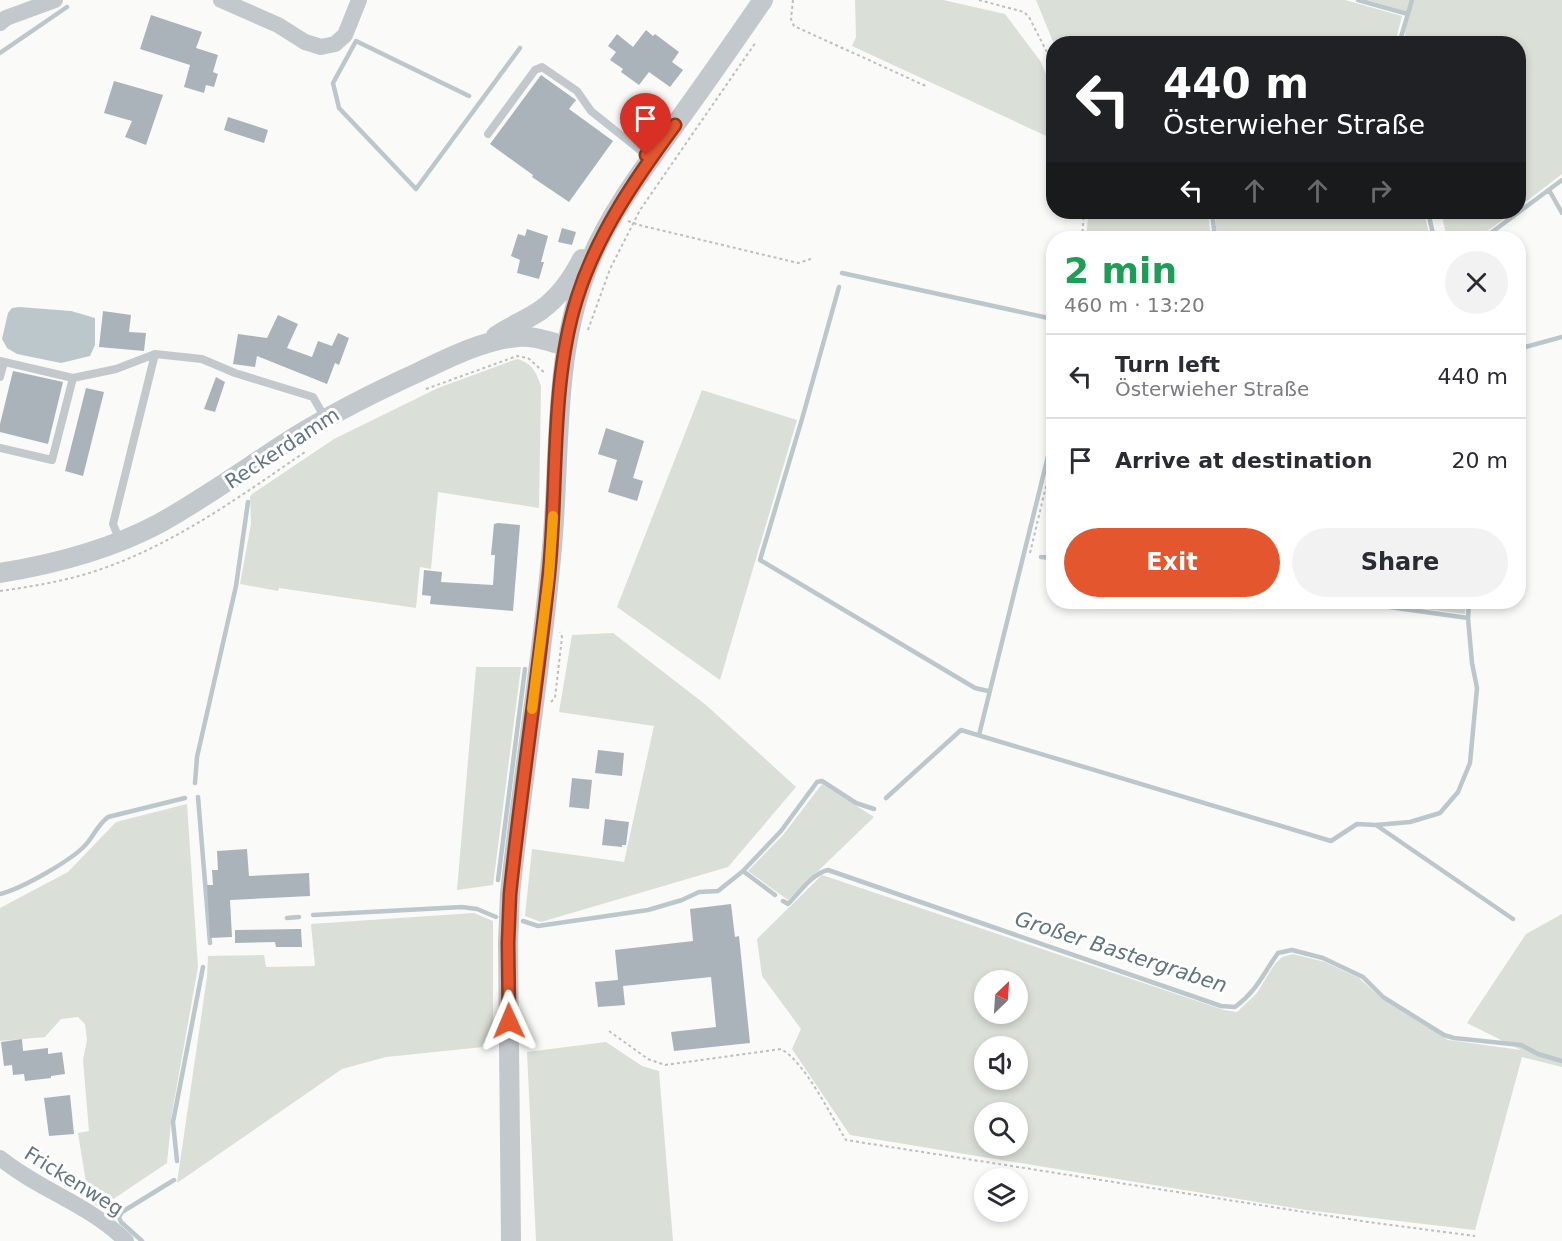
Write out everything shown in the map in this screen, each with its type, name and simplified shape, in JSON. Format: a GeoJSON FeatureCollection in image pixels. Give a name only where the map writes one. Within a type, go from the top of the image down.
{"type":"FeatureCollection","features":[{"type":"Feature","properties":{"kind":"street"},"geometry":{"type":"LineString","coordinates":[[0,23],[6,18],[55,0]]}},
{"type":"Feature","properties":{"kind":"street"},"geometry":{"type":"LineString","coordinates":[[220,0],[278,26],[305,42],[321,46],[335,44],[345,34],[359,0]]}},
{"type":"Feature","properties":{"kind":"street"},"geometry":{"type":"LineString","coordinates":[[511,1241],[508,943],[510,894],[549,576],[558,417],[570,325],[592,257],[615,214],[763,0]]}},
{"type":"Feature","properties":{"kind":"street"},"geometry":{"type":"LineString","coordinates":[[484,344],[542,309],[568,282],[575,273],[607,210],[646,155],[675,125]]}},
{"type":"Feature","properties":{"kind":"street"},"geometry":{"type":"LineString","coordinates":[[523,320],[537,317],[570,325]]}},
{"type":"Feature","properties":{"kind":"street","name":"Reckerdamm"},"geometry":{"type":"LineString","coordinates":[[0,573],[42,566],[102,549],[158,524],[364,397],[484,344],[519,336],[566,346]]}},
{"type":"Feature","properties":{"kind":"street","name":"Frickenweg"},"geometry":{"type":"LineString","coordinates":[[0,1158],[16,1171],[112,1227],[126,1241]]}},
{"type":"Feature","properties":{"kind":"lane"},"geometry":{"type":"LineString","coordinates":[[488,134],[535,70],[542,67],[577,91],[591,111],[646,155]]}},
{"type":"Feature","properties":{"kind":"lane"},"geometry":{"type":"LineString","coordinates":[[0,377],[2,361],[73,378],[116,369],[155,354],[202,359],[235,373],[313,397],[325,419]]}},
{"type":"Feature","properties":{"kind":"lane"},"geometry":{"type":"LineString","coordinates":[[120,541],[113,524],[155,354]]}},
{"type":"Feature","properties":{"kind":"lane"},"geometry":{"type":"LineString","coordinates":[[0,447],[52,460],[73,378]]}},
{"type":"Feature","properties":{"kind":"path"},"geometry":{"type":"LineString","coordinates":[[793,0],[791,19],[794,26],[928,87]]}},
{"type":"Feature","properties":{"kind":"path"},"geometry":{"type":"LineString","coordinates":[[979,0],[1024,12],[1029,16],[1046,50]]}},
{"type":"Feature","properties":{"kind":"path"},"geometry":{"type":"LineString","coordinates":[[586,336],[610,269],[640,210],[755,46],[758,35]]}},
{"type":"Feature","properties":{"kind":"path"},"geometry":{"type":"LineString","coordinates":[[615,214],[633,223],[798,263],[811,259]]}},
{"type":"Feature","properties":{"kind":"path"},"geometry":{"type":"LineString","coordinates":[[418,392],[517,356],[528,358],[550,378],[562,378]]}},
{"type":"Feature","properties":{"kind":"path"},"geometry":{"type":"LineString","coordinates":[[0,591],[51,584],[128,559],[164,542],[238,499],[310,449]]}},
{"type":"Feature","properties":{"kind":"path"},"geometry":{"type":"LineString","coordinates":[[1030,553],[1046,486]]}},
{"type":"Feature","properties":{"kind":"path"},"geometry":{"type":"LineString","coordinates":[[549,705],[555,698],[562,638],[559,630]]}},
{"type":"Feature","properties":{"kind":"path"},"geometry":{"type":"LineString","coordinates":[[609,1031],[648,1059],[665,1065],[781,1049],[791,1054],[801,1068],[846,1140],[1368,1222],[1475,1236]]}},
{"type":"Feature","properties":{"kind":"shaded area"},"geometry":{"type":"Polygon","coordinates":[[[855,0],[943,0],[1005,14],[1041,62],[1046,74],[1046,136],[852,46],[856,37],[855,0]]]}},
{"type":"Feature","properties":{"kind":"shaded area"},"geometry":{"type":"Polygon","coordinates":[[[1036,0],[1345,0],[1402,16],[1397,36],[1051,36],[1036,0]]]}},
{"type":"Feature","properties":{"kind":"shaded area"},"geometry":{"type":"Polygon","coordinates":[[[1367,0],[1562,0],[1562,174],[1526,202],[1526,36],[1405,36],[1406,11],[1367,0]]]}},
{"type":"Feature","properties":{"kind":"shaded area"},"geometry":{"type":"Polygon","coordinates":[[[1088,219],[1209,219],[1210,231],[1087,231],[1088,219]]]}},
{"type":"Feature","properties":{"kind":"shaded area"},"geometry":{"type":"Polygon","coordinates":[[[1216,219],[1426,219],[1428,231],[1216,231],[1216,219]]]}},
{"type":"Feature","properties":{"kind":"shaded area"},"geometry":{"type":"Polygon","coordinates":[[[1443,219],[1504,219],[1487,231],[1445,231],[1443,219]]]}},
{"type":"Feature","properties":{"kind":"shaded area"},"geometry":{"type":"Polygon","coordinates":[[[12,308],[71,311],[95,318],[95,345],[90,356],[61,363],[17,354],[7,348],[2,339],[8,313],[12,308]]]}},
{"type":"Feature","properties":{"kind":"shaded area"},"geometry":{"type":"Polygon","coordinates":[[[517,359],[533,369],[541,386],[539,508],[438,492],[431,569],[420,567],[416,608],[279,588],[278,591],[240,584],[251,524],[250,497],[252,494],[334,439],[438,388],[517,359]]]}},
{"type":"Feature","properties":{"kind":"shaded area"},"geometry":{"type":"Polygon","coordinates":[[[702,390],[797,420],[720,680],[617,607],[702,390]]]}},
{"type":"Feature","properties":{"kind":"shaded area"},"geometry":{"type":"Polygon","coordinates":[[[1427,609],[1465,609],[1465,614],[1427,609]]]}},
{"type":"Feature","properties":{"kind":"shaded area"},"geometry":{"type":"Polygon","coordinates":[[[613,633],[706,705],[796,787],[728,867],[541,922],[525,916],[532,849],[624,862],[654,726],[559,712],[572,635],[613,633]]]}},
{"type":"Feature","properties":{"kind":"shaded area"},"geometry":{"type":"Polygon","coordinates":[[[476,667],[521,667],[493,885],[457,890],[476,667]]]}},
{"type":"Feature","properties":{"kind":"shaded area"},"geometry":{"type":"Polygon","coordinates":[[[822,784],[874,817],[788,900],[748,871],[783,835],[822,784]]]}},
{"type":"Feature","properties":{"kind":"shaded area"},"geometry":{"type":"Polygon","coordinates":[[[187,804],[198,967],[172,1113],[167,1163],[100,1208],[89,1201],[78,1133],[89,1131],[83,1060],[87,1040],[85,1024],[78,1017],[61,1019],[45,1037],[0,1041],[0,908],[68,872],[116,822],[187,804]]]}},
{"type":"Feature","properties":{"kind":"shaded area"},"geometry":{"type":"Polygon","coordinates":[[[822,875],[1224,1010],[1237,1012],[1257,993],[1274,965],[1282,957],[1293,954],[1325,962],[1359,978],[1382,999],[1448,1040],[1521,1050],[1467,1023],[1526,934],[1562,914],[1562,1067],[1522,1057],[1475,1230],[1306,1210],[978,1156],[1028,1156],[1028,1102],[974,1102],[974,1155],[850,1135],[792,1049],[801,1029],[762,976],[757,939],[822,875]]]}},
{"type":"Feature","properties":{"kind":"shaded area"},"geometry":{"type":"Polygon","coordinates":[[[474,913],[493,921],[493,1046],[386,1057],[342,1069],[177,1183],[207,977],[208,956],[264,955],[266,967],[315,966],[311,924],[474,913]]]}},
{"type":"Feature","properties":{"kind":"shaded area"},"geometry":{"type":"Polygon","coordinates":[[[606,1042],[642,1066],[659,1071],[673,1241],[536,1241],[527,1052],[606,1042]]]}},
{"type":"Feature","properties":{"kind":"building"},"geometry":{"type":"Polygon","coordinates":[[[151,15],[202,32],[196,48],[218,55],[213,72],[218,74],[214,87],[206,85],[204,93],[184,87],[190,65],[140,49],[151,15]]]}},
{"type":"Feature","properties":{"kind":"building"},"geometry":{"type":"Polygon","coordinates":[[[646,30],[679,52],[672,62],[683,70],[670,87],[649,72],[639,85],[621,72],[623,69],[610,60],[616,52],[608,46],[617,34],[633,47],[646,30]]]}},
{"type":"Feature","properties":{"kind":"building"},"geometry":{"type":"Polygon","coordinates":[[[541,75],[576,100],[569,109],[613,141],[569,202],[490,144],[541,75]]]}},
{"type":"Feature","properties":{"kind":"building"},"geometry":{"type":"Polygon","coordinates":[[[114,81],[163,95],[146,145],[125,137],[132,121],[104,113],[114,81]]]}},
{"type":"Feature","properties":{"kind":"building"},"geometry":{"type":"Polygon","coordinates":[[[639,96],[657,110],[637,136],[620,123],[639,96]]]}},
{"type":"Feature","properties":{"kind":"building"},"geometry":{"type":"Polygon","coordinates":[[[228,117],[268,130],[264,143],[224,130],[228,117]]]}},
{"type":"Feature","properties":{"kind":"building"},"geometry":{"type":"Polygon","coordinates":[[[562,228],[576,232],[572,245],[558,242],[562,228]]]}},
{"type":"Feature","properties":{"kind":"building"},"geometry":{"type":"Polygon","coordinates":[[[527,229],[548,236],[539,279],[517,273],[520,260],[511,256],[518,234],[525,236],[527,229]]]}},
{"type":"Feature","properties":{"kind":"building"},"geometry":{"type":"Polygon","coordinates":[[[103,311],[131,315],[129,332],[146,333],[144,351],[99,347],[103,311]]]}},
{"type":"Feature","properties":{"kind":"building"},"geometry":{"type":"Polygon","coordinates":[[[278,315],[298,324],[287,348],[312,357],[318,341],[332,346],[338,333],[349,338],[339,365],[335,363],[327,384],[257,356],[255,367],[233,364],[238,334],[267,338],[278,315]]]}},
{"type":"Feature","properties":{"kind":"building"},"geometry":{"type":"Polygon","coordinates":[[[13,371],[63,382],[48,444],[0,432],[13,371]]]}},
{"type":"Feature","properties":{"kind":"building"},"geometry":{"type":"Polygon","coordinates":[[[216,377],[225,382],[215,412],[204,409],[216,377]]]}},
{"type":"Feature","properties":{"kind":"building"},"geometry":{"type":"Polygon","coordinates":[[[86,388],[104,392],[83,476],[65,471],[86,388]]]}},
{"type":"Feature","properties":{"kind":"building"},"geometry":{"type":"Polygon","coordinates":[[[606,428],[644,441],[633,478],[643,481],[637,501],[608,492],[617,460],[598,454],[606,428]]]}},
{"type":"Feature","properties":{"kind":"building"},"geometry":{"type":"Polygon","coordinates":[[[494,524],[520,525],[513,611],[430,604],[431,596],[422,595],[424,570],[442,572],[441,582],[493,585],[495,555],[491,555],[494,524]]]}},
{"type":"Feature","properties":{"kind":"building"},"geometry":{"type":"Polygon","coordinates":[[[598,750],[624,753],[622,776],[595,773],[598,750]]]}},
{"type":"Feature","properties":{"kind":"building"},"geometry":{"type":"Polygon","coordinates":[[[572,778],[592,780],[589,809],[569,807],[572,778]]]}},
{"type":"Feature","properties":{"kind":"building"},"geometry":{"type":"Polygon","coordinates":[[[605,819],[629,822],[626,845],[622,847],[602,845],[605,819]]]}},
{"type":"Feature","properties":{"kind":"building"},"geometry":{"type":"Polygon","coordinates":[[[247,849],[249,876],[309,873],[310,896],[230,900],[232,937],[210,938],[207,885],[213,885],[212,870],[218,870],[217,851],[247,849]]]}},
{"type":"Feature","properties":{"kind":"building"},"geometry":{"type":"Polygon","coordinates":[[[731,904],[735,937],[739,936],[750,1043],[674,1051],[671,1032],[716,1027],[711,977],[623,986],[625,1005],[598,1007],[595,982],[618,980],[615,950],[693,941],[690,909],[731,904]]]}},
{"type":"Feature","properties":{"kind":"building"},"geometry":{"type":"Polygon","coordinates":[[[301,929],[302,947],[276,947],[275,942],[235,943],[235,930],[301,929]]]}},
{"type":"Feature","properties":{"kind":"building"},"geometry":{"type":"Polygon","coordinates":[[[22,1039],[23,1051],[48,1048],[48,1054],[62,1052],[65,1074],[25,1081],[24,1074],[13,1075],[12,1065],[4,1066],[1,1042],[22,1039]]]}},
{"type":"Feature","properties":{"kind":"building"},"geometry":{"type":"Polygon","coordinates":[[[70,1095],[74,1134],[49,1136],[44,1098],[70,1095]]]}},
{"type":"Feature","properties":{"kind":"waterway"},"geometry":{"type":"LineString","coordinates":[[1358,0],[1408,14]]}},
{"type":"Feature","properties":{"kind":"waterway"},"geometry":{"type":"LineString","coordinates":[[1401,36],[1412,0]]}},
{"type":"Feature","properties":{"kind":"waterway"},"geometry":{"type":"LineString","coordinates":[[0,53],[67,7]]}},
{"type":"Feature","properties":{"kind":"waterway"},"geometry":{"type":"LineString","coordinates":[[469,96],[356,41],[333,83],[339,108],[416,189],[520,48]]}},
{"type":"Feature","properties":{"kind":"waterway"},"geometry":{"type":"LineString","coordinates":[[1526,207],[1562,180]]}},
{"type":"Feature","properties":{"kind":"waterway"},"geometry":{"type":"LineString","coordinates":[[1549,190],[1562,213]]}},
{"type":"Feature","properties":{"kind":"waterway"},"geometry":{"type":"LineString","coordinates":[[1213,219],[1214,231]]}},
{"type":"Feature","properties":{"kind":"waterway"},"geometry":{"type":"LineString","coordinates":[[1430,219],[1432,231]]}},
{"type":"Feature","properties":{"kind":"waterway"},"geometry":{"type":"LineString","coordinates":[[1493,231],[1510,219]]}},
{"type":"Feature","properties":{"kind":"waterway"},"geometry":{"type":"LineString","coordinates":[[842,273],[1046,317]]}},
{"type":"Feature","properties":{"kind":"waterway"},"geometry":{"type":"LineString","coordinates":[[839,287],[760,560],[975,688],[988,691]]}},
{"type":"Feature","properties":{"kind":"waterway"},"geometry":{"type":"LineString","coordinates":[[1526,347],[1562,337]]}},
{"type":"Feature","properties":{"kind":"waterway"},"geometry":{"type":"LineString","coordinates":[[979,735],[1046,464]]}},
{"type":"Feature","properties":{"kind":"waterway"},"geometry":{"type":"LineString","coordinates":[[195,783],[197,757],[236,586],[248,502]]}},
{"type":"Feature","properties":{"kind":"waterway"},"geometry":{"type":"LineString","coordinates":[[1041,557],[1046,557]]}},
{"type":"Feature","properties":{"kind":"waterway"},"geometry":{"type":"LineString","coordinates":[[1404,609],[1468,618]]}},
{"type":"Feature","properties":{"kind":"waterway"},"geometry":{"type":"LineString","coordinates":[[886,798],[961,730],[1331,841],[1357,824],[1410,822],[1440,813],[1458,792],[1470,763],[1477,688],[1472,663],[1469,609]]}},
{"type":"Feature","properties":{"kind":"waterway"},"geometry":{"type":"LineString","coordinates":[[498,880],[525,669]]}},
{"type":"Feature","properties":{"kind":"waterway"},"geometry":{"type":"LineString","coordinates":[[743,871],[781,831],[817,782],[822,781],[856,803],[874,809]]}},
{"type":"Feature","properties":{"kind":"waterway","name":"Großer Bastergraben"},"geometry":{"type":"LineString","coordinates":[[198,797],[210,943]]}},
{"type":"Feature","properties":{"kind":"waterway","name":"Großer Bastergraben"},"geometry":{"type":"LineString","coordinates":[[0,894],[34,880],[72,857],[88,842],[108,817],[185,798]]}},
{"type":"Feature","properties":{"kind":"waterway"},"geometry":{"type":"LineString","coordinates":[[1376,825],[1513,919]]}},
{"type":"Feature","properties":{"kind":"waterway","name":"Großer Bastergraben"},"geometry":{"type":"LineString","coordinates":[[783,901],[788,904],[812,879],[828,870],[1221,1006],[1235,1007],[1243,1001],[1278,953],[1292,950],[1323,958],[1363,977],[1383,997],[1444,1035],[1521,1045],[1538,1054],[1562,1061]]}},
{"type":"Feature","properties":{"kind":"waterway","name":"Großer Bastergraben"},"geometry":{"type":"LineString","coordinates":[[523,921],[538,926],[648,910],[682,900],[699,892],[718,891],[743,871],[775,895]]}},
{"type":"Feature","properties":{"kind":"waterway","name":"Großer Bastergraben"},"geometry":{"type":"LineString","coordinates":[[313,915],[462,907],[477,909],[496,917]]}},
{"type":"Feature","properties":{"kind":"waterway","name":"Großer Bastergraben"},"geometry":{"type":"LineString","coordinates":[[287,918],[299,917]]}},
{"type":"Feature","properties":{"kind":"waterway"},"geometry":{"type":"LineString","coordinates":[[177,1161],[173,1122],[203,967]]}},
{"type":"Feature","properties":{"kind":"waterway"},"geometry":{"type":"LineString","coordinates":[[142,1241],[121,1222],[119,1217],[122,1212],[174,1180]]}},
{"type":"Feature","properties":{"kind":"slow traffic"},"geometry":{"type":"LineString","coordinates":[[532,709],[549,576],[553,516]]}},
{"type":"Feature","properties":{"kind":"route"},"geometry":{"type":"LineString","coordinates":[[509,1021],[510,894],[549,576],[558,417],[566,346],[577,298],[592,257],[622,202],[675,125],[646,155]]}}]}
